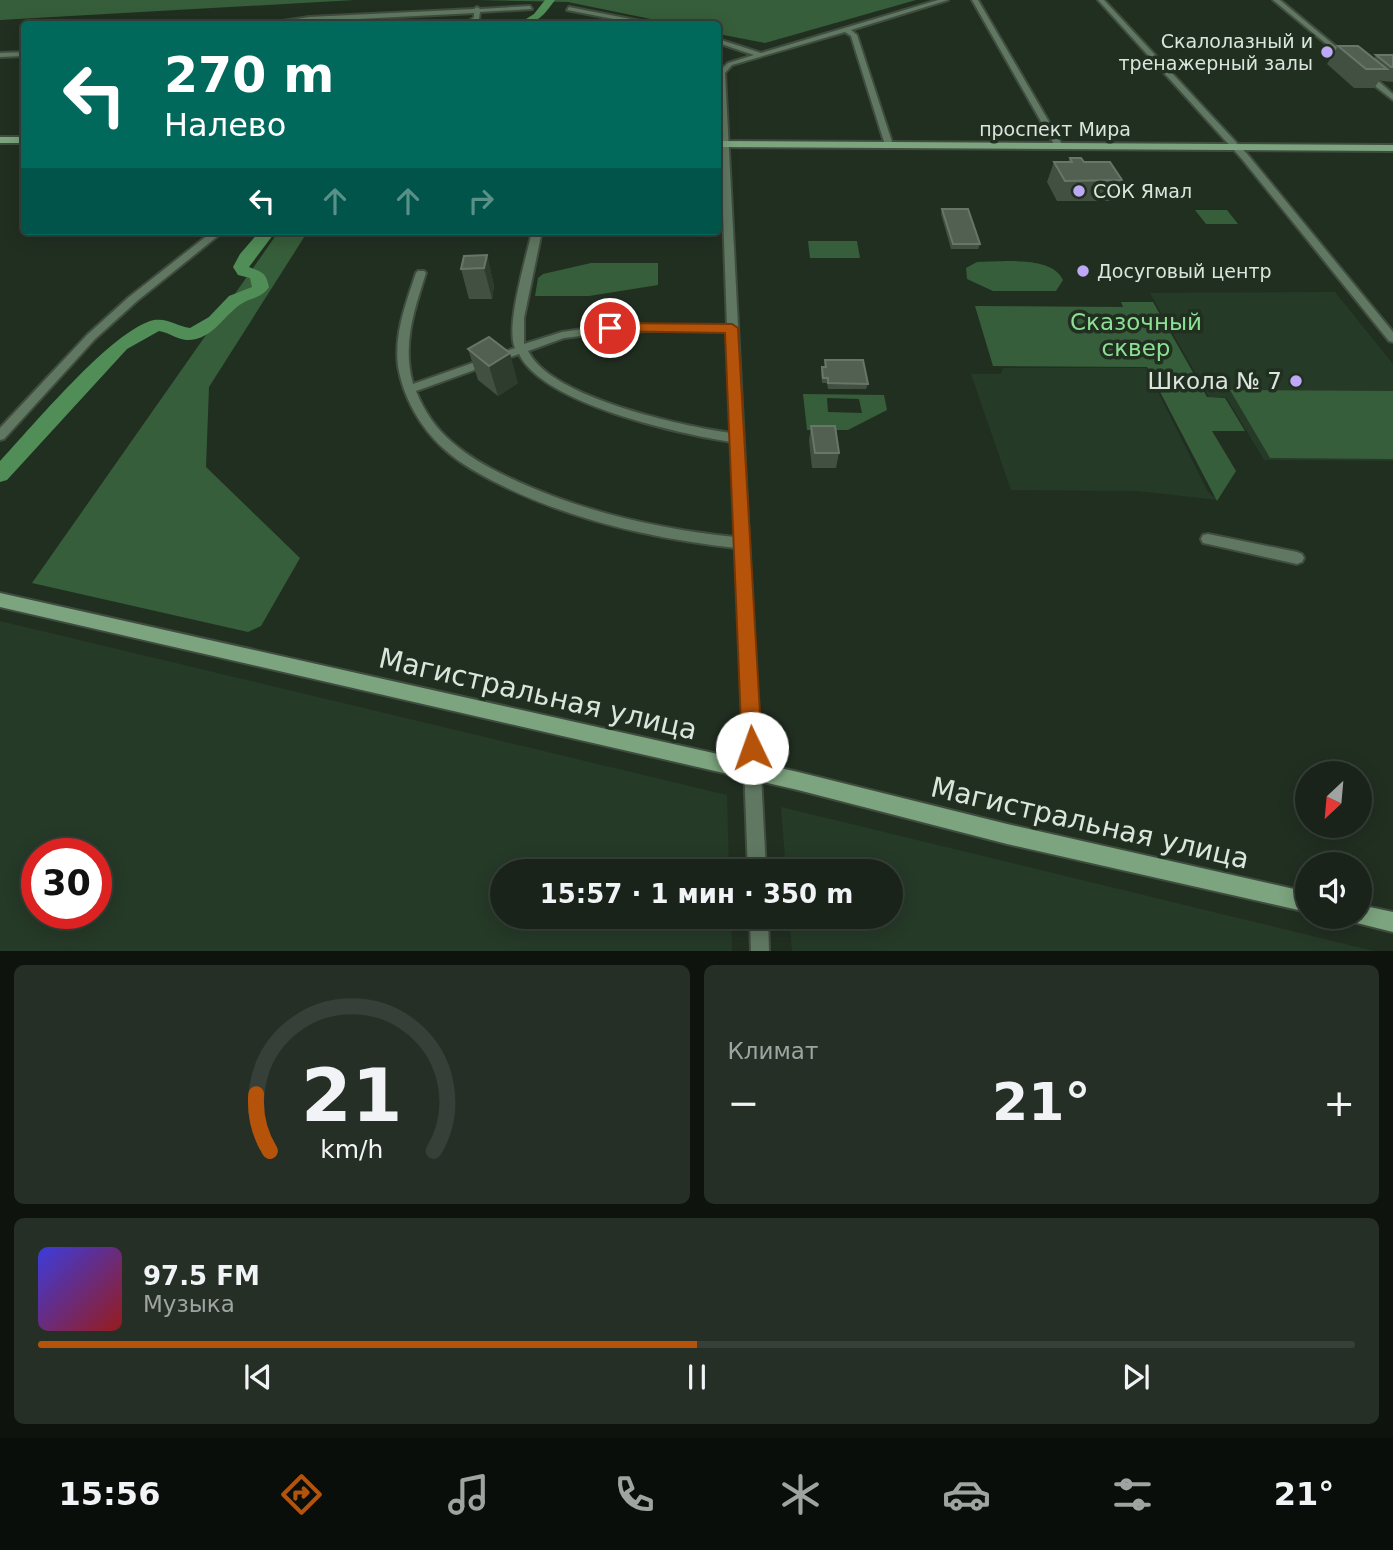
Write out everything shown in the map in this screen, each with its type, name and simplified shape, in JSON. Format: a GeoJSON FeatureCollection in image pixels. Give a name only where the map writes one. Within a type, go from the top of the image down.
{"type":"FeatureCollection","features":[{"type":"Feature","properties":{"kind":"main road"},"geometry":{"type":"LineString","coordinates":[[0,140],[21,140]]}},
{"type":"Feature","properties":{"kind":"main road","name":"проспект Мира"},"geometry":{"type":"LineString","coordinates":[[721,144],[1393,148]]}},
{"type":"Feature","properties":{"kind":"main road","name":"Магистральная улица"},"geometry":{"type":"LineString","coordinates":[[0,600],[753,771],[1007,834],[1295,899]]}},
{"type":"Feature","properties":{"kind":"main road"},"geometry":{"type":"LineString","coordinates":[[1372,918],[1393,922]]}},
{"type":"Feature","properties":{"kind":"street"},"geometry":{"type":"LineString","coordinates":[[721,106],[722,69],[945,0]]}},
{"type":"Feature","properties":{"kind":"street"},"geometry":{"type":"LineString","coordinates":[[975,0],[1059,146]]}},
{"type":"Feature","properties":{"kind":"street"},"geometry":{"type":"LineString","coordinates":[[1101,0],[1235,147],[1393,339]]}},
{"type":"Feature","properties":{"kind":"street"},"geometry":{"type":"LineString","coordinates":[[1276,0],[1352,63]]}},
{"type":"Feature","properties":{"kind":"street"},"geometry":{"type":"LineString","coordinates":[[308,21],[477,9],[530,8]]}},
{"type":"Feature","properties":{"kind":"street"},"geometry":{"type":"LineString","coordinates":[[472,21],[477,18],[477,9]]}},
{"type":"Feature","properties":{"kind":"street"},"geometry":{"type":"LineString","coordinates":[[569,9],[631,21]]}},
{"type":"Feature","properties":{"kind":"street"},"geometry":{"type":"LineString","coordinates":[[846,29],[855,36],[889,145]]}},
{"type":"Feature","properties":{"kind":"street"},"geometry":{"type":"LineString","coordinates":[[721,42],[761,55]]}},
{"type":"Feature","properties":{"kind":"street"},"geometry":{"type":"LineString","coordinates":[[0,55],[21,54]]}},
{"type":"Feature","properties":{"kind":"street"},"geometry":{"type":"LineString","coordinates":[[1362,71],[1393,98]]}},
{"type":"Feature","properties":{"kind":"street"},"geometry":{"type":"LineString","coordinates":[[721,159],[732,328],[756,859]]}},
{"type":"Feature","properties":{"kind":"street"},"geometry":{"type":"LineString","coordinates":[[0,436],[92,337],[141,293],[214,235]]}},
{"type":"Feature","properties":{"kind":"street"},"geometry":{"type":"LineString","coordinates":[[536,235],[518,327],[520,349],[542,374],[580,397],[660,423],[737,438]]}},
{"type":"Feature","properties":{"kind":"street"},"geometry":{"type":"LineString","coordinates":[[421,273],[403,337],[404,370],[425,420],[459,455],[496,476],[550,499],[646,528],[742,544]]}},
{"type":"Feature","properties":{"kind":"street"},"geometry":{"type":"LineString","coordinates":[[410,389],[562,335],[610,328],[732,328]]}},
{"type":"Feature","properties":{"kind":"street"},"geometry":{"type":"LineString","coordinates":[[1208,539],[1297,558]]}},
{"type":"Feature","properties":{"kind":"street"},"geometry":{"type":"LineString","coordinates":[[759,929],[760,951]]}},
{"type":"Feature","properties":{"kind":"shaded area","name":"Школа № 7"},"geometry":{"type":"Polygon","coordinates":[[[1335,292],[1393,364],[1393,461],[1264,460],[1226,397],[1209,397],[1150,293],[1335,292]]]}},
{"type":"Feature","properties":{"kind":"shaded area"},"geometry":{"type":"Polygon","coordinates":[[[1003,368],[1146,368],[1208,492],[1218,500],[1138,491],[1011,490],[971,374],[1001,374],[1003,368]]]}},
{"type":"Feature","properties":{"kind":"shaded area"},"geometry":{"type":"Polygon","coordinates":[[[0,621],[727,795],[729,859],[490,859],[490,929],[731,929],[732,951],[0,951],[0,621]]]}},
{"type":"Feature","properties":{"kind":"shaded area"},"geometry":{"type":"Polygon","coordinates":[[[781,807],[1374,951],[792,951],[790,929],[903,929],[903,859],[785,859],[781,807]]]}},
{"type":"Feature","properties":{"kind":"green space"},"geometry":{"type":"Polygon","coordinates":[[[0,0],[355,0],[0,20],[0,0]]]}},
{"type":"Feature","properties":{"kind":"green space"},"geometry":{"type":"Polygon","coordinates":[[[479,0],[916,0],[765,43],[721,35],[721,21],[660,21],[568,2],[479,0]]]}},
{"type":"Feature","properties":{"kind":"green space"},"geometry":{"type":"Polygon","coordinates":[[[1195,210],[1227,210],[1238,224],[1206,224],[1195,210]]]}},
{"type":"Feature","properties":{"kind":"green space"},"geometry":{"type":"Polygon","coordinates":[[[276,235],[305,235],[209,387],[206,467],[300,558],[261,626],[248,632],[32,583],[276,235]]]}},
{"type":"Feature","properties":{"kind":"green space"},"geometry":{"type":"Polygon","coordinates":[[[808,241],[857,241],[860,258],[810,258],[808,241]]]}},
{"type":"Feature","properties":{"kind":"green space"},"geometry":{"type":"Polygon","coordinates":[[[977,262],[1037,263],[1057,272],[1063,280],[1056,291],[993,291],[967,279],[966,268],[977,262]]]}},
{"type":"Feature","properties":{"kind":"green space"},"geometry":{"type":"Polygon","coordinates":[[[591,263],[658,263],[658,285],[589,296],[535,296],[538,278],[543,274],[591,263]]]}},
{"type":"Feature","properties":{"kind":"green space","name":"Сказочный сквер"},"geometry":{"type":"Polygon","coordinates":[[[1121,302],[1153,302],[1207,397],[1225,398],[1245,431],[1212,431],[1236,471],[1217,501],[1147,367],[993,366],[975,306],[1123,307],[1121,302]]]}},
{"type":"Feature","properties":{"kind":"green space"},"geometry":{"type":"Polygon","coordinates":[[[1230,390],[1393,391],[1393,459],[1270,458],[1230,390]]]}},
{"type":"Feature","properties":{"kind":"green space"},"geometry":{"type":"Polygon","coordinates":[[[803,394],[884,395],[887,410],[848,430],[807,430],[803,394]],[[827,398],[828,412],[862,413],[859,399],[827,398]]]}},
{"type":"Feature","properties":{"kind":"building"},"geometry":{"type":"Polygon","coordinates":[[[1338,46],[1358,46],[1387,69],[1366,69],[1338,46]]]}},
{"type":"Feature","properties":{"kind":"building"},"geometry":{"type":"Polygon","coordinates":[[[1376,55],[1393,55],[1393,67],[1391,67],[1376,55]]]}},
{"type":"Feature","properties":{"kind":"building"},"geometry":{"type":"Polygon","coordinates":[[[1070,158],[1081,158],[1084,162],[1110,162],[1122,180],[1065,181],[1054,162],[1072,162],[1070,158]]]}},
{"type":"Feature","properties":{"kind":"building"},"geometry":{"type":"Polygon","coordinates":[[[942,209],[968,209],[980,244],[953,244],[942,209]]]}},
{"type":"Feature","properties":{"kind":"building"},"geometry":{"type":"Polygon","coordinates":[[[487,255],[484,268],[461,269],[464,256],[487,255]]]}},
{"type":"Feature","properties":{"kind":"building"},"geometry":{"type":"Polygon","coordinates":[[[489,337],[510,353],[489,366],[468,349],[489,337]]]}},
{"type":"Feature","properties":{"kind":"building"},"geometry":{"type":"Polygon","coordinates":[[[825,360],[863,360],[868,384],[828,383],[828,378],[823,378],[822,367],[826,367],[825,360]]]}},
{"type":"Feature","properties":{"kind":"building"},"geometry":{"type":"Polygon","coordinates":[[[811,426],[835,426],[839,453],[815,453],[811,426]]]}},
{"type":"Feature","properties":{"kind":"waterway"},"geometry":{"type":"LineString","coordinates":[[529,21],[538,16],[550,0]]}},
{"type":"Feature","properties":{"kind":"waterway"},"geometry":{"type":"LineString","coordinates":[[0,474],[121,345],[155,326],[165,325],[185,334],[194,333],[215,321],[235,300],[258,291],[261,287],[258,275],[244,271],[241,267],[265,235]]}},
{"type":"Feature","properties":{"kind":"place","name":"Скалолазный и тренажерный залы"},"geometry":{"type":"Point","coordinates":[1327,52]}},
{"type":"Feature","properties":{"kind":"place","name":"СОК Ямал"},"geometry":{"type":"Point","coordinates":[1079,191]}},
{"type":"Feature","properties":{"kind":"place","name":"Досуговый центр"},"geometry":{"type":"Point","coordinates":[1083,271]}},
{"type":"Feature","properties":{"kind":"place","name":"Школа № 7"},"geometry":{"type":"Point","coordinates":[1296,381]}},
{"type":"Feature","properties":{"kind":"route"},"geometry":{"type":"LineString","coordinates":[[610,328],[732,328],[752,748]]}}]}
